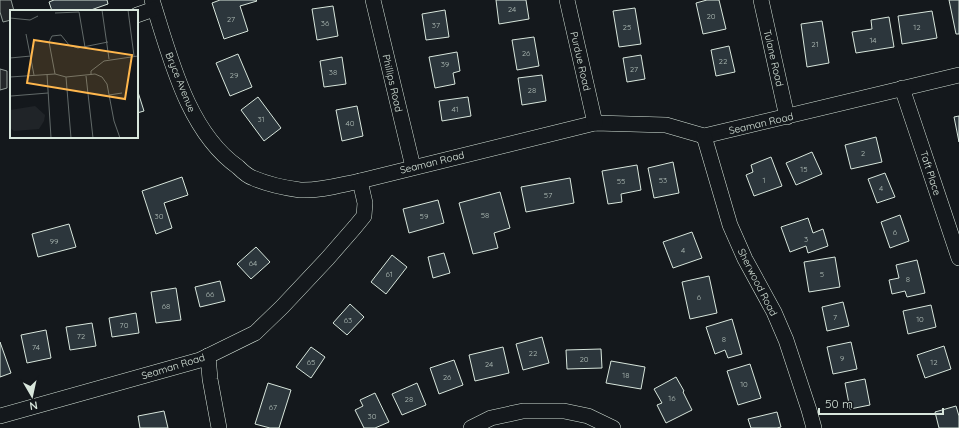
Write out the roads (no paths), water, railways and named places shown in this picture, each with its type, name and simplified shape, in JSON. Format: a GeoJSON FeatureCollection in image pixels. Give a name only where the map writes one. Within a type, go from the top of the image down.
{"type":"FeatureCollection","features":[{"type":"Feature","properties":{"kind":"street","name":"Phillips Road"},"geometry":{"type":"LineString","coordinates":[[373,0],[413,167]]}},
{"type":"Feature","properties":{"kind":"street","name":"Purdue Road"},"geometry":{"type":"LineString","coordinates":[[567,0],[596,122]]}},
{"type":"Feature","properties":{"kind":"street","name":"Tulane Road"},"geometry":{"type":"LineString","coordinates":[[761,0],[787,116]]}},
{"type":"Feature","properties":{"kind":"street"},"geometry":{"type":"LineString","coordinates":[[138,14],[153,4]]}},
{"type":"Feature","properties":{"kind":"street","name":"Bryce Avenue"},"geometry":{"type":"LineString","coordinates":[[153,4],[174,69],[192,112],[209,138],[229,161],[252,178],[283,188],[301,190],[324,188],[360,180]]}},
{"type":"Feature","properties":{"kind":"street","name":"Seaman Road"},"geometry":{"type":"LineString","coordinates":[[0,416],[200,360],[255,334],[333,253],[364,216],[365,203],[360,180],[596,122],[666,125],[704,136],[959,75]]}},
{"type":"Feature","properties":{"kind":"street","name":"Taft Place"},"geometry":{"type":"LineString","coordinates":[[902,88],[959,258]]}},
{"type":"Feature","properties":{"kind":"street","name":"Sherwood Road"},"geometry":{"type":"LineString","coordinates":[[704,136],[730,225],[745,259],[774,312],[786,340],[814,428]]}},
{"type":"Feature","properties":{"kind":"street"},"geometry":{"type":"LineString","coordinates":[[208,356],[210,378],[220,428]]}},
{"type":"Feature","properties":{"kind":"street"},"geometry":{"type":"LineString","coordinates":[[471,428],[491,418],[523,411],[564,411],[588,416],[613,428]]}}]}
